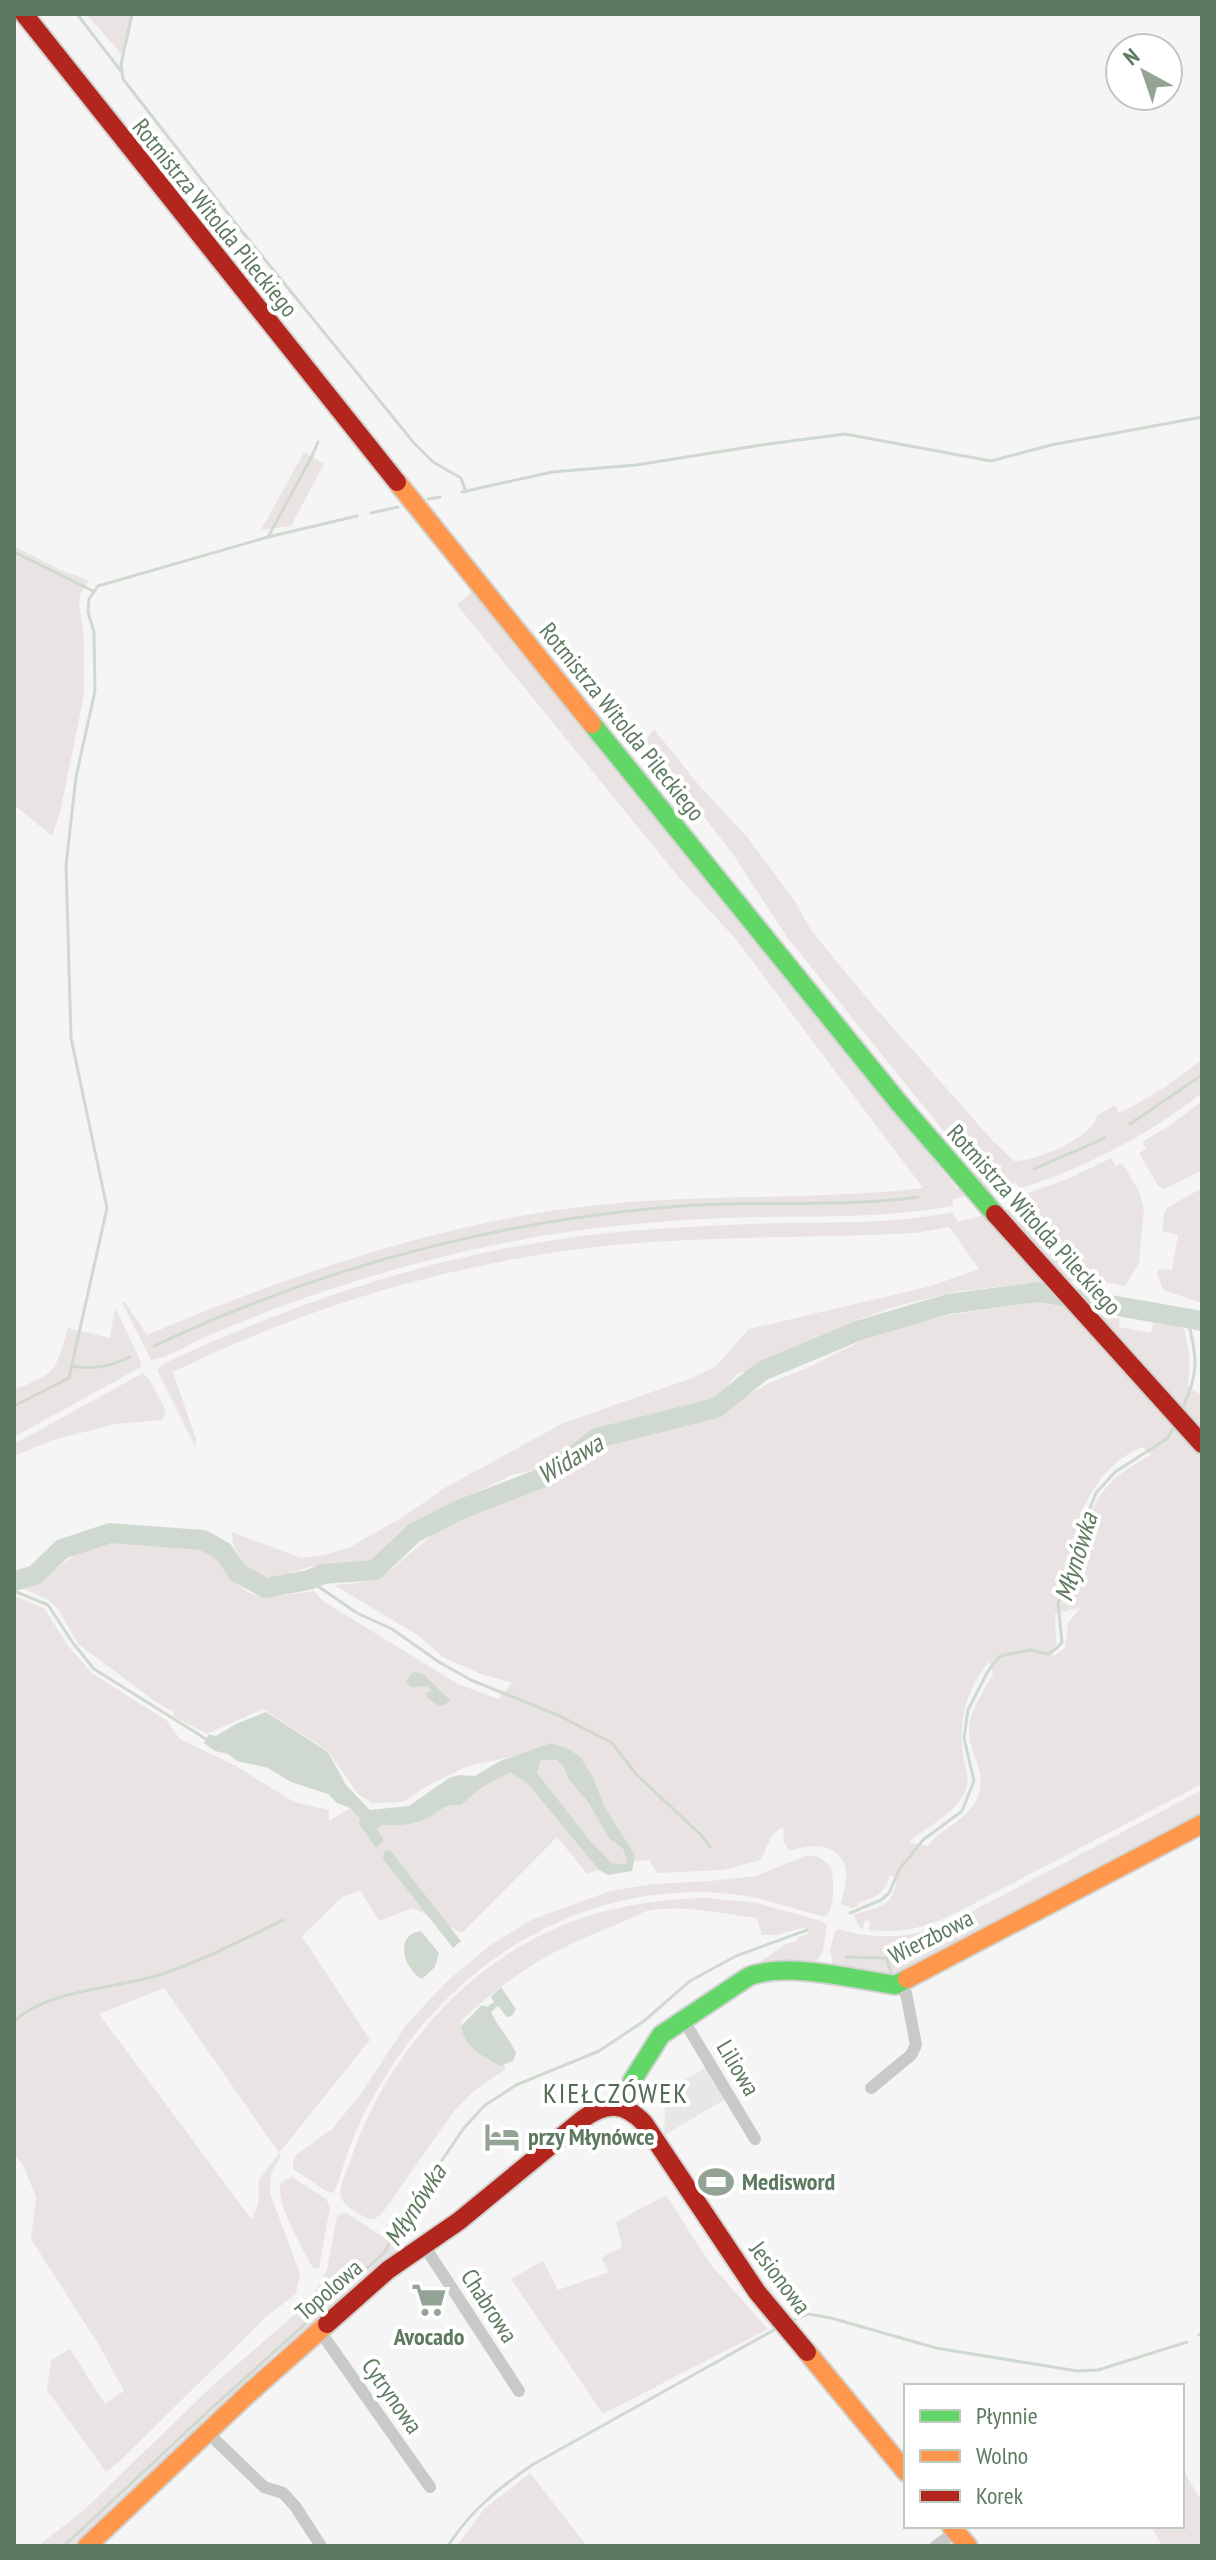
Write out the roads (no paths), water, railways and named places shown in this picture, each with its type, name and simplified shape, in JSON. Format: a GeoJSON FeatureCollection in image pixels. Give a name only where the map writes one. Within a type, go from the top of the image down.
{"type":"FeatureCollection","features":[{"type":"Feature","properties":{"kind":"street","name":"Rotmistrza Witolda Pileckiego"},"geometry":{"type":"LineString","coordinates":[[24,14],[315,381],[869,1066],[966,1181],[1202,1444]]}},
{"type":"Feature","properties":{"kind":"street","name":"Wierzbowa"},"geometry":{"type":"LineString","coordinates":[[625,2107],[632,2081],[661,2035],[748,1977],[762,1971],[788,1970],[895,1985],[1202,1824]]}},
{"type":"Feature","properties":{"kind":"street"},"geometry":{"type":"LineString","coordinates":[[871,2088],[911,2055],[916,2045],[906,1993],[895,1985]]}},
{"type":"Feature","properties":{"kind":"street","name":"Liliowa"},"geometry":{"type":"LineString","coordinates":[[683,2019],[755,2139]]}},
{"type":"Feature","properties":{"kind":"street","name":"Topolowa"},"geometry":{"type":"LineString","coordinates":[[87,2546],[207,2432],[398,2261],[471,2212],[585,2117],[605,2106],[625,2107]]}},
{"type":"Feature","properties":{"kind":"street","name":"Jesionowa"},"geometry":{"type":"LineString","coordinates":[[625,2107],[644,2123],[757,2292],[904,2470]]}},
{"type":"Feature","properties":{"kind":"street","name":"Chabrowa"},"geometry":{"type":"LineString","coordinates":[[423,2244],[519,2391]]}},
{"type":"Feature","properties":{"kind":"street","name":"Cytrynowa"},"geometry":{"type":"LineString","coordinates":[[319,2330],[430,2487]]}},
{"type":"Feature","properties":{"kind":"street"},"geometry":{"type":"LineString","coordinates":[[207,2432],[264,2487],[283,2493],[321,2546]]}},
{"type":"Feature","properties":{"kind":"street"},"geometry":{"type":"LineString","coordinates":[[936,2546],[958,2535]]}},
{"type":"Feature","properties":{"kind":"waterway"},"geometry":{"type":"LineString","coordinates":[[77,14],[121,71]]}},
{"type":"Feature","properties":{"kind":"waterway"},"geometry":{"type":"LineString","coordinates":[[132,14],[121,64],[123,79],[414,443],[433,462],[461,478],[466,492]]}},
{"type":"Feature","properties":{"kind":"waterway"},"geometry":{"type":"LineString","coordinates":[[462,492],[552,472],[636,465],[845,434],[991,461],[1051,445],[1202,417]]}},
{"type":"Feature","properties":{"kind":"waterway"},"geometry":{"type":"LineString","coordinates":[[268,537],[318,442]]}},
{"type":"Feature","properties":{"kind":"waterway"},"geometry":{"type":"LineString","coordinates":[[428,499],[440,497]]}},
{"type":"Feature","properties":{"kind":"waterway"},"geometry":{"type":"LineString","coordinates":[[371,513],[398,507]]}},
{"type":"Feature","properties":{"kind":"waterway"},"geometry":{"type":"LineString","coordinates":[[14,1406],[69,1378],[107,1208],[71,1038],[66,865],[76,777],[95,691],[94,632],[88,612],[89,599],[98,586],[268,537],[357,516]]}},
{"type":"Feature","properties":{"kind":"waterway"},"geometry":{"type":"LineString","coordinates":[[14,552],[93,591]]}},
{"type":"Feature","properties":{"kind":"waterway"},"geometry":{"type":"LineString","coordinates":[[1130,1124],[1202,1075]]}},
{"type":"Feature","properties":{"kind":"waterway"},"geometry":{"type":"LineString","coordinates":[[1034,1169],[1105,1138]]}},
{"type":"Feature","properties":{"kind":"waterway"},"geometry":{"type":"LineString","coordinates":[[154,1346],[217,1318],[345,1271],[478,1236],[545,1223],[681,1206],[859,1202],[918,1197]]}},
{"type":"Feature","properties":{"kind":"waterway","name":"Widawa"},"geometry":{"type":"LineString","coordinates":[[14,1581],[35,1575],[62,1549],[110,1533],[203,1540],[224,1552],[238,1573],[266,1588],[309,1580],[323,1574],[375,1570],[414,1533],[459,1510],[547,1476],[597,1438],[716,1408],[762,1371],[860,1330],[948,1304],[1038,1292],[1202,1321]]}},
{"type":"Feature","properties":{"kind":"waterway","name":"Młynówka"},"geometry":{"type":"LineString","coordinates":[[1182,1409],[1192,1384],[1195,1363],[1187,1316]]}},
{"type":"Feature","properties":{"kind":"waterway"},"geometry":{"type":"LineString","coordinates":[[72,1366],[102,1366],[130,1357]]}},
{"type":"Feature","properties":{"kind":"waterway","name":"Młynówka"},"geometry":{"type":"LineString","coordinates":[[850,1913],[881,1900],[889,1893],[899,1870],[923,1840],[962,1811],[974,1781],[964,1738],[968,1710],[988,1671],[1000,1656],[1030,1650],[1048,1654],[1062,1642],[1058,1603],[1096,1493],[1115,1472],[1168,1438],[1174,1426]]}},
{"type":"Feature","properties":{"kind":"waterway"},"geometry":{"type":"LineString","coordinates":[[309,1580],[357,1613],[392,1629],[471,1680],[560,1716],[612,1743],[637,1775],[710,1847]]}},
{"type":"Feature","properties":{"kind":"waterway"},"geometry":{"type":"LineString","coordinates":[[14,1591],[48,1605],[94,1669],[206,1739]]}},
{"type":"Feature","properties":{"kind":"waterway"},"geometry":{"type":"LineString","coordinates":[[14,2021],[47,2002],[180,1967],[283,1920]]}},
{"type":"Feature","properties":{"kind":"waterway","name":"Młynówka"},"geometry":{"type":"LineString","coordinates":[[64,2546],[384,2253],[410,2207],[464,2128],[484,2106],[516,2085],[599,2051],[644,2021],[690,1981],[736,1956],[807,1930]]}},
{"type":"Feature","properties":{"kind":"waterway"},"geometry":{"type":"LineString","coordinates":[[893,1977],[886,1958],[920,1952],[950,1938]]}},
{"type":"Feature","properties":{"kind":"waterway"},"geometry":{"type":"LineString","coordinates":[[846,1957],[886,1958]]}},
{"type":"Feature","properties":{"kind":"waterway"},"geometry":{"type":"LineString","coordinates":[[791,2321],[808,2314],[831,2318],[936,2348],[1077,2371],[1098,2370],[1187,2342]]}},
{"type":"Feature","properties":{"kind":"waterway"},"geometry":{"type":"LineString","coordinates":[[448,2546],[486,2501],[532,2465],[774,2330]]}},
{"type":"Feature","properties":{"kind":"place","name":"przy Młynówce"},"geometry":{"type":"Point","coordinates":[502,2137]}},
{"type":"Feature","properties":{"kind":"place","name":"Medisword"},"geometry":{"type":"Point","coordinates":[716,2182]}},
{"type":"Feature","properties":{"kind":"place","name":"Avocado"},"geometry":{"type":"Point","coordinates":[429,2300]}},
{"type":"Feature","properties":{"kind":"district","name":"KIEŁCZÓWEK"},"geometry":{"type":"Point","coordinates":[616,2093]}}]}
